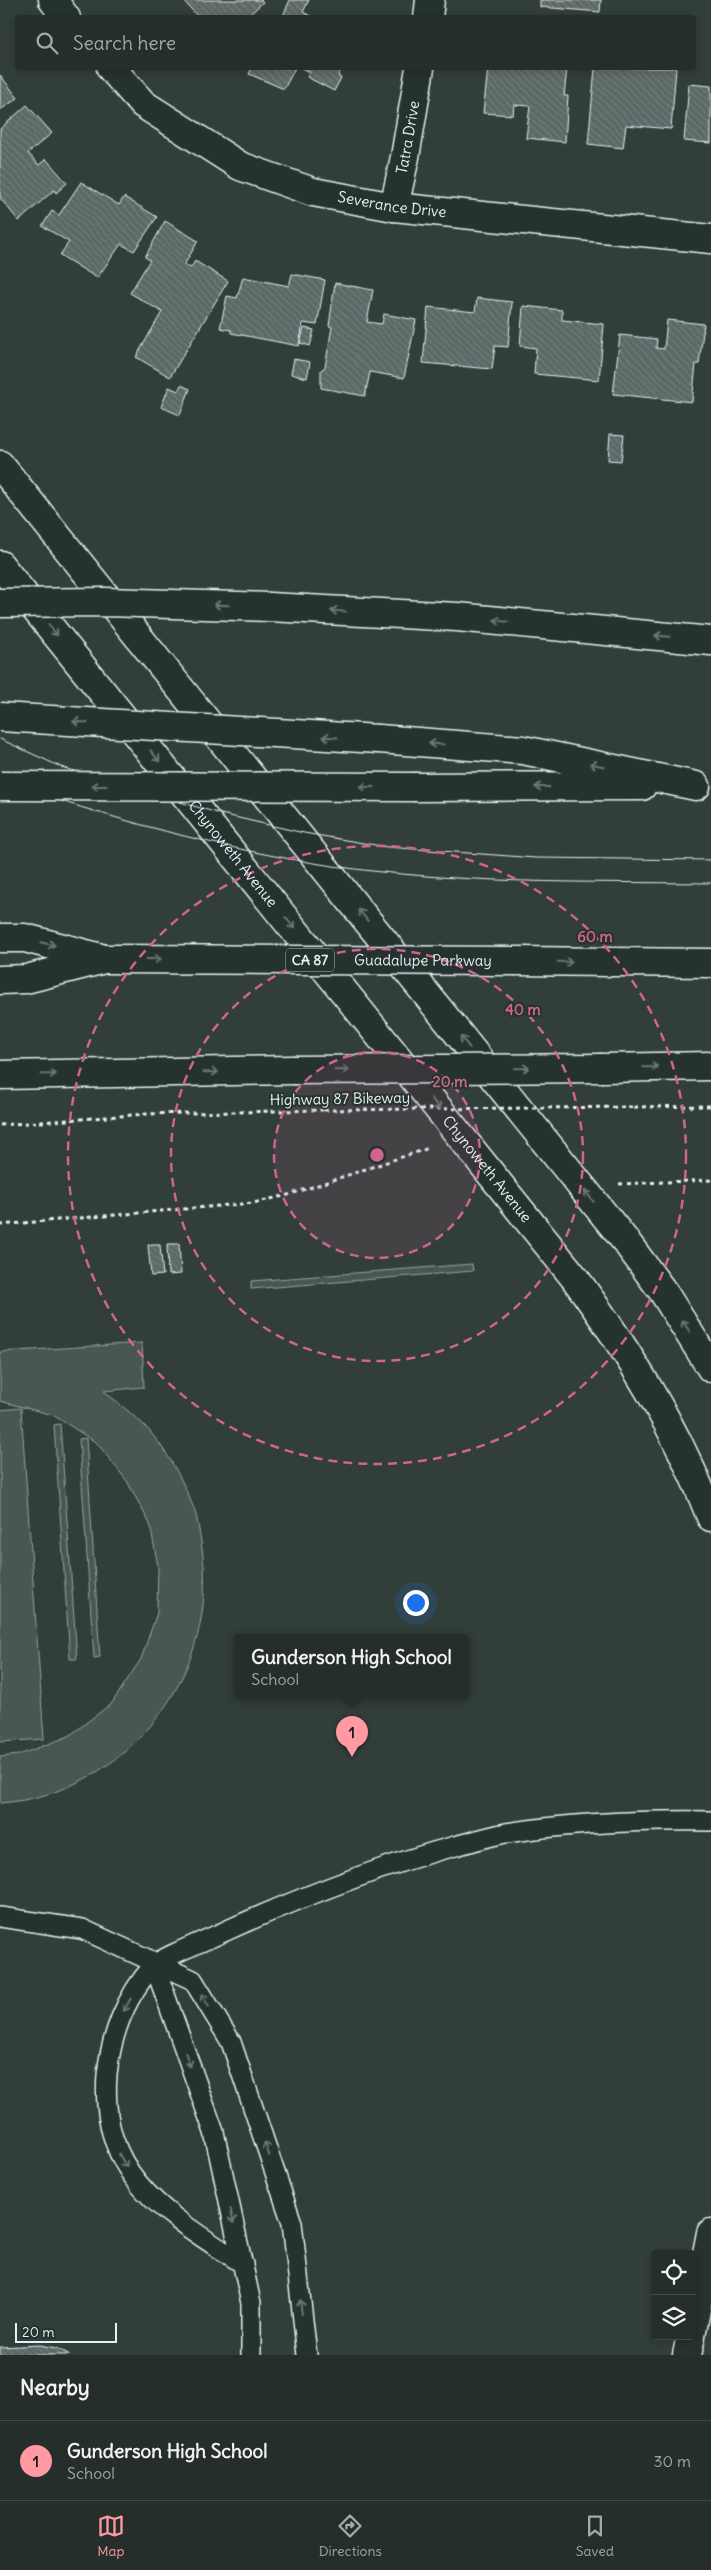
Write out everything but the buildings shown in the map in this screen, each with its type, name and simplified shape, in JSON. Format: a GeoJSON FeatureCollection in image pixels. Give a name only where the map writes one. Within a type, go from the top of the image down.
{"type":"FeatureCollection","features":[{"type":"Feature","properties":{"kind":"main road"},"geometry":{"type":"LineString","coordinates":[[52,0],[64,15]]}},
{"type":"Feature","properties":{"kind":"main road"},"geometry":{"type":"LineString","coordinates":[[428,15],[430,0]]}},
{"type":"Feature","properties":{"kind":"main road","name":"Severance Drive"},"geometry":{"type":"LineString","coordinates":[[113,70],[143,104],[240,166],[313,192],[394,207],[711,239]]}},
{"type":"Feature","properties":{"kind":"main road","name":"Tatra Drive"},"geometry":{"type":"LineString","coordinates":[[394,207],[405,158],[420,70]]}},
{"type":"Feature","properties":{"kind":"main road"},"geometry":{"type":"LineString","coordinates":[[0,465],[581,1185],[664,1293],[711,1368]]}},
{"type":"Feature","properties":{"kind":"main road","name":"Chynoweth Avenue"},"geometry":{"type":"LineString","coordinates":[[0,565],[463,1138],[613,1329],[642,1374],[670,1425],[696,1478],[711,1517]]}},
{"type":"Feature","properties":{"kind":"main road"},"geometry":{"type":"LineString","coordinates":[[0,603],[134,602],[457,617],[711,641]]}},
{"type":"Feature","properties":{"kind":"main road"},"geometry":{"type":"LineString","coordinates":[[0,717],[523,750],[703,786]]}},
{"type":"Feature","properties":{"kind":"main road"},"geometry":{"type":"LineString","coordinates":[[0,786],[703,786]]}},
{"type":"Feature","properties":{"kind":"main road"},"geometry":{"type":"LineString","coordinates":[[0,938],[24,938],[105,959]]}},
{"type":"Feature","properties":{"kind":"main road"},"geometry":{"type":"LineString","coordinates":[[0,980],[26,979],[105,959]]}},
{"type":"Feature","properties":{"kind":"main road","name":"Guadalupe Parkway"},"geometry":{"type":"LineString","coordinates":[[105,959],[711,963]]}},
{"type":"Feature","properties":{"kind":"main road"},"geometry":{"type":"LineString","coordinates":[[0,1074],[711,1066]]}},
{"type":"Feature","properties":{"kind":"main road"},"geometry":{"type":"LineString","coordinates":[[696,2310],[711,2233]]}},
{"type":"Feature","properties":{"kind":"main road"},"geometry":{"type":"LineString","coordinates":[[687,2355],[690,2340]]}},
{"type":"Feature","properties":{"kind":"lane"},"geometry":{"type":"LineString","coordinates":[[243,2264],[170,2215],[138,2185],[119,2155],[110,2128],[106,2090],[109,2055],[114,2036],[126,2005],[154,1964],[306,1895],[400,1860],[505,1834],[642,1820],[711,1821]]}},
{"type":"Feature","properties":{"kind":"lane"},"geometry":{"type":"LineString","coordinates":[[0,1917],[82,1928],[154,1964],[193,1980],[231,2042],[292,2222],[307,2355]]}},
{"type":"Feature","properties":{"kind":"lane"},"geometry":{"type":"LineString","coordinates":[[154,1964],[214,2132],[251,2303],[251,2355]]}},
{"type":"Feature","properties":{"kind":"path","name":"Highway 87 Bikeway"},"geometry":{"type":"LineString","coordinates":[[0,1125],[146,1114],[711,1106]]}},
{"type":"Feature","properties":{"kind":"path"},"geometry":{"type":"LineString","coordinates":[[0,1225],[253,1203],[288,1195],[463,1138]]}},
{"type":"Feature","properties":{"kind":"path"},"geometry":{"type":"LineString","coordinates":[[581,1185],[711,1180]]}},
{"type":"Feature","properties":{"kind":"shaded area"},"geometry":{"type":"Polygon","coordinates":[[[472,1264],[473,1271],[251,1289],[251,1281],[472,1264]]]}},
{"type":"Feature","properties":{"kind":"shaded area"},"geometry":{"type":"Polygon","coordinates":[[[142,1343],[144,1387],[104,1391],[144,1425],[160,1444],[185,1487],[194,1509],[201,1542],[204,1590],[197,1636],[182,1678],[157,1717],[126,1750],[89,1776],[47,1794],[0,1803],[0,1757],[19,1755],[69,1736],[112,1703],[141,1659],[157,1613],[158,1566],[150,1524],[127,1481],[97,1443],[53,1415],[0,1401],[0,1352],[142,1343]]]}},
{"type":"Feature","properties":{"kind":"shaded area"},"geometry":{"type":"Polygon","coordinates":[[[21,1408],[44,1739],[0,1742],[0,1410],[21,1408]]]}},
{"type":"Feature","properties":{"kind":"shaded area"},"geometry":{"type":"Polygon","coordinates":[[[60,1424],[77,1659],[70,1659],[54,1425],[60,1424]]]}},
{"type":"Feature","properties":{"kind":"shaded area"},"geometry":{"type":"Polygon","coordinates":[[[86,1438],[100,1657],[94,1658],[79,1439],[86,1438]]]}},
{"type":"Feature","properties":{"kind":"tram line"},"geometry":{"type":"LineString","coordinates":[[0,739],[61,767],[221,814],[304,833],[387,847],[536,858],[711,860]]}},
{"type":"Feature","properties":{"kind":"tram line"},"geometry":{"type":"LineString","coordinates":[[0,781],[82,808],[165,831],[248,851],[333,866],[380,872],[474,879],[711,883]]}},
{"type":"Feature","properties":{"kind":"place","name":"Gunderson High School"},"geometry":{"type":"Point","coordinates":[352,1757]}}]}
